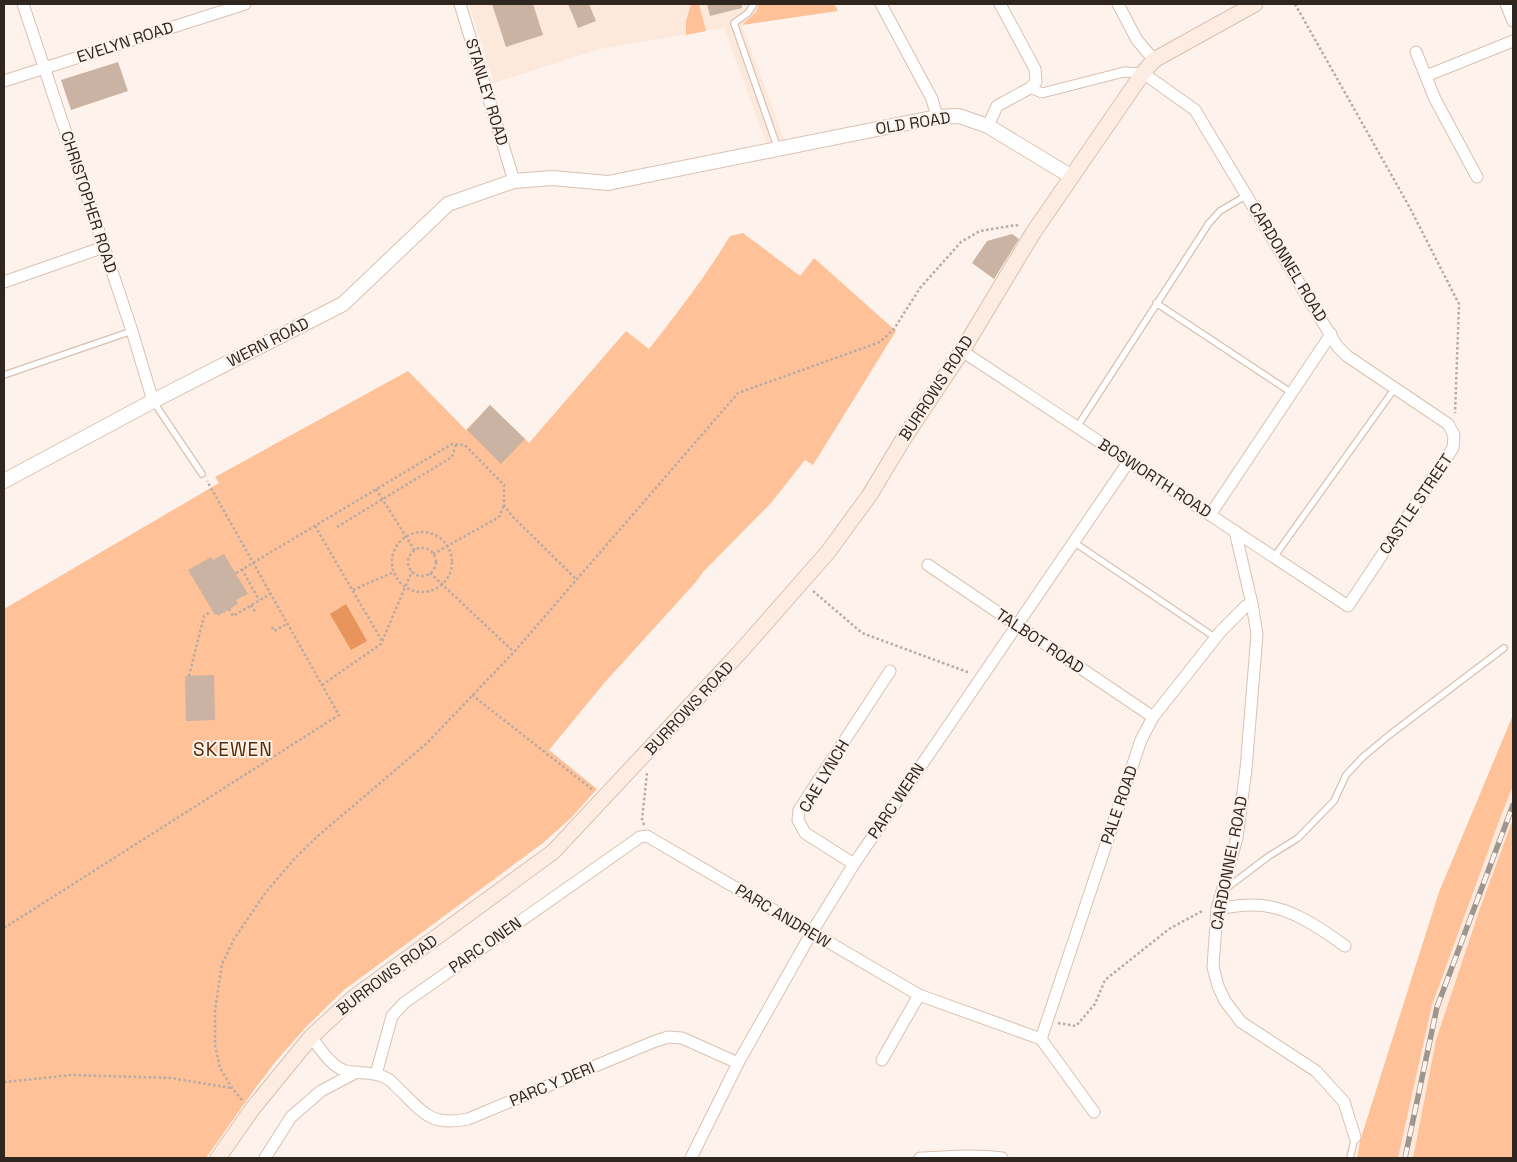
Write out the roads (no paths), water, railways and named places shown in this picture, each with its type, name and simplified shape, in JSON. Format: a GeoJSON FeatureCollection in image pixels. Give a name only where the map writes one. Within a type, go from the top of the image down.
{"type":"FeatureCollection","features":[{"type":"Feature","properties":{"kind":"main road"},"geometry":{"type":"LineString","coordinates":[[1072,178],[1143,73],[1154,60],[1255,4]]}},
{"type":"Feature","properties":{"kind":"main road","name":"BURROWS ROAD"},"geometry":{"type":"LineString","coordinates":[[218,1158],[253,1108],[311,1037],[354,998],[553,852],[741,651],[828,552],[869,496],[904,438],[962,351],[1033,233],[1072,178]]}},
{"type":"Feature","properties":{"kind":"street","name":"CHRISTOPHER ROAD"},"geometry":{"type":"LineString","coordinates":[[23,4],[132,331],[153,401]]}},
{"type":"Feature","properties":{"kind":"street","name":"EVELYN ROAD"},"geometry":{"type":"LineString","coordinates":[[4,81],[245,4]]}},
{"type":"Feature","properties":{"kind":"street","name":"STANLEY ROAD"},"geometry":{"type":"LineString","coordinates":[[460,4],[514,181]]}},
{"type":"Feature","properties":{"kind":"street"},"geometry":{"type":"LineString","coordinates":[[881,4],[932,99],[937,117]]}},
{"type":"Feature","properties":{"kind":"street"},"geometry":{"type":"LineString","coordinates":[[988,126],[997,106],[1030,88],[1036,82],[1034,69],[1000,4]]}},
{"type":"Feature","properties":{"kind":"street"},"geometry":{"type":"LineString","coordinates":[[1118,4],[1137,40],[1154,60]]}},
{"type":"Feature","properties":{"kind":"street"},"geometry":{"type":"LineString","coordinates":[[1506,4],[1513,21]]}},
{"type":"Feature","properties":{"kind":"street"},"geometry":{"type":"LineString","coordinates":[[1426,76],[1513,41]]}},
{"type":"Feature","properties":{"kind":"street"},"geometry":{"type":"LineString","coordinates":[[1416,52],[1435,99],[1477,178]]}},
{"type":"Feature","properties":{"kind":"street"},"geometry":{"type":"LineString","coordinates":[[1030,88],[1042,93],[1124,72],[1143,73]]}},
{"type":"Feature","properties":{"kind":"street","name":"CARDONNEL ROAD"},"geometry":{"type":"LineString","coordinates":[[1143,73],[1195,110],[1331,334],[1210,515]]}},
{"type":"Feature","properties":{"kind":"street","name":"OLD ROAD"},"geometry":{"type":"LineString","coordinates":[[514,181],[552,178],[608,183],[937,117],[959,116],[988,126],[1072,178]]}},
{"type":"Feature","properties":{"kind":"street","name":"WERN ROAD"},"geometry":{"type":"LineString","coordinates":[[4,481],[153,401],[343,304],[448,204],[514,181]]}},
{"type":"Feature","properties":{"kind":"street"},"geometry":{"type":"LineString","coordinates":[[4,282],[104,248]]}},
{"type":"Feature","properties":{"kind":"street","name":"CASTLE STREET"},"geometry":{"type":"LineString","coordinates":[[1331,334],[1337,346],[1347,356],[1448,424],[1454,435],[1453,448],[1348,606]]}},
{"type":"Feature","properties":{"kind":"street","name":"BOSWORTH ROAD"},"geometry":{"type":"LineString","coordinates":[[962,351],[1348,606]]}},
{"type":"Feature","properties":{"kind":"street","name":"PARC WERN"},"geometry":{"type":"LineString","coordinates":[[691,1158],[738,1063],[812,932],[854,864],[1129,462]]}},
{"type":"Feature","properties":{"kind":"street","name":"CARDONNEL ROAD"},"geometry":{"type":"LineString","coordinates":[[1235,531],[1257,634],[1246,769],[1237,838],[1217,909],[1213,967],[1218,986],[1225,1001],[1240,1022],[1316,1071],[1344,1102],[1355,1138]]}},
{"type":"Feature","properties":{"kind":"street","name":"TALBOT ROAD"},"geometry":{"type":"LineString","coordinates":[[928,565],[1153,717]]}},
{"type":"Feature","properties":{"kind":"street","name":"PALE ROAD"},"geometry":{"type":"LineString","coordinates":[[1041,1039],[1141,740],[1153,717],[1216,638],[1246,606],[1252,604]]}},
{"type":"Feature","properties":{"kind":"street","name":"CAE LYNCH"},"geometry":{"type":"LineString","coordinates":[[854,864],[805,833],[798,820],[799,810],[890,671]]}},
{"type":"Feature","properties":{"kind":"street","name":"PARC ANDREW"},"geometry":{"type":"LineString","coordinates":[[647,836],[919,995]]}},
{"type":"Feature","properties":{"kind":"street","name":"PARC ONEN"},"geometry":{"type":"LineString","coordinates":[[376,1074],[392,1016],[404,1003],[640,837],[647,836]]}},
{"type":"Feature","properties":{"kind":"street"},"geometry":{"type":"LineString","coordinates":[[1217,909],[1253,904],[1281,910],[1320,928],[1345,946]]}},
{"type":"Feature","properties":{"kind":"street"},"geometry":{"type":"LineString","coordinates":[[882,1060],[919,995],[1041,1039],[1094,1112]]}},
{"type":"Feature","properties":{"kind":"street"},"geometry":{"type":"LineString","coordinates":[[311,1037],[328,1060],[345,1070],[376,1074]]}},
{"type":"Feature","properties":{"kind":"street","name":"PARC Y DERI"},"geometry":{"type":"LineString","coordinates":[[376,1074],[388,1079],[424,1114],[436,1120],[452,1122],[468,1119],[668,1037],[682,1038],[738,1063]]}},
{"type":"Feature","properties":{"kind":"street"},"geometry":{"type":"LineString","coordinates":[[265,1158],[291,1117],[322,1091],[357,1072]]}},
{"type":"Feature","properties":{"kind":"street"},"geometry":{"type":"LineString","coordinates":[[920,1158],[955,1156],[1002,1158]]}},
{"type":"Feature","properties":{"kind":"lane"},"geometry":{"type":"LineString","coordinates":[[754,4],[748,13],[734,23],[778,149]]}},
{"type":"Feature","properties":{"kind":"lane"},"geometry":{"type":"LineString","coordinates":[[1077,427],[1209,223],[1220,212],[1248,195]]}},
{"type":"Feature","properties":{"kind":"lane"},"geometry":{"type":"LineString","coordinates":[[1156,303],[1292,393]]}},
{"type":"Feature","properties":{"kind":"lane"},"geometry":{"type":"LineString","coordinates":[[4,376],[132,331]]}},
{"type":"Feature","properties":{"kind":"lane"},"geometry":{"type":"LineString","coordinates":[[1274,557],[1395,388]]}},
{"type":"Feature","properties":{"kind":"lane"},"geometry":{"type":"LineString","coordinates":[[153,401],[202,474]]}},
{"type":"Feature","properties":{"kind":"lane"},"geometry":{"type":"LineString","coordinates":[[1075,543],[1216,638]]}},
{"type":"Feature","properties":{"kind":"lane"},"geometry":{"type":"LineString","coordinates":[[1220,893],[1269,856],[1298,838],[1334,802],[1346,775],[1363,757],[1504,648]]}},
{"type":"Feature","properties":{"kind":"lane"},"geometry":{"type":"LineString","coordinates":[[1350,1158],[1355,1138]]}},
{"type":"Feature","properties":{"kind":"railway"},"geometry":{"type":"LineString","coordinates":[[1405,1158],[1437,1007],[1513,805]]}},
{"type":"Feature","properties":{"kind":"district","name":"SKEWEN"},"geometry":{"type":"Point","coordinates":[233,749]}}]}
